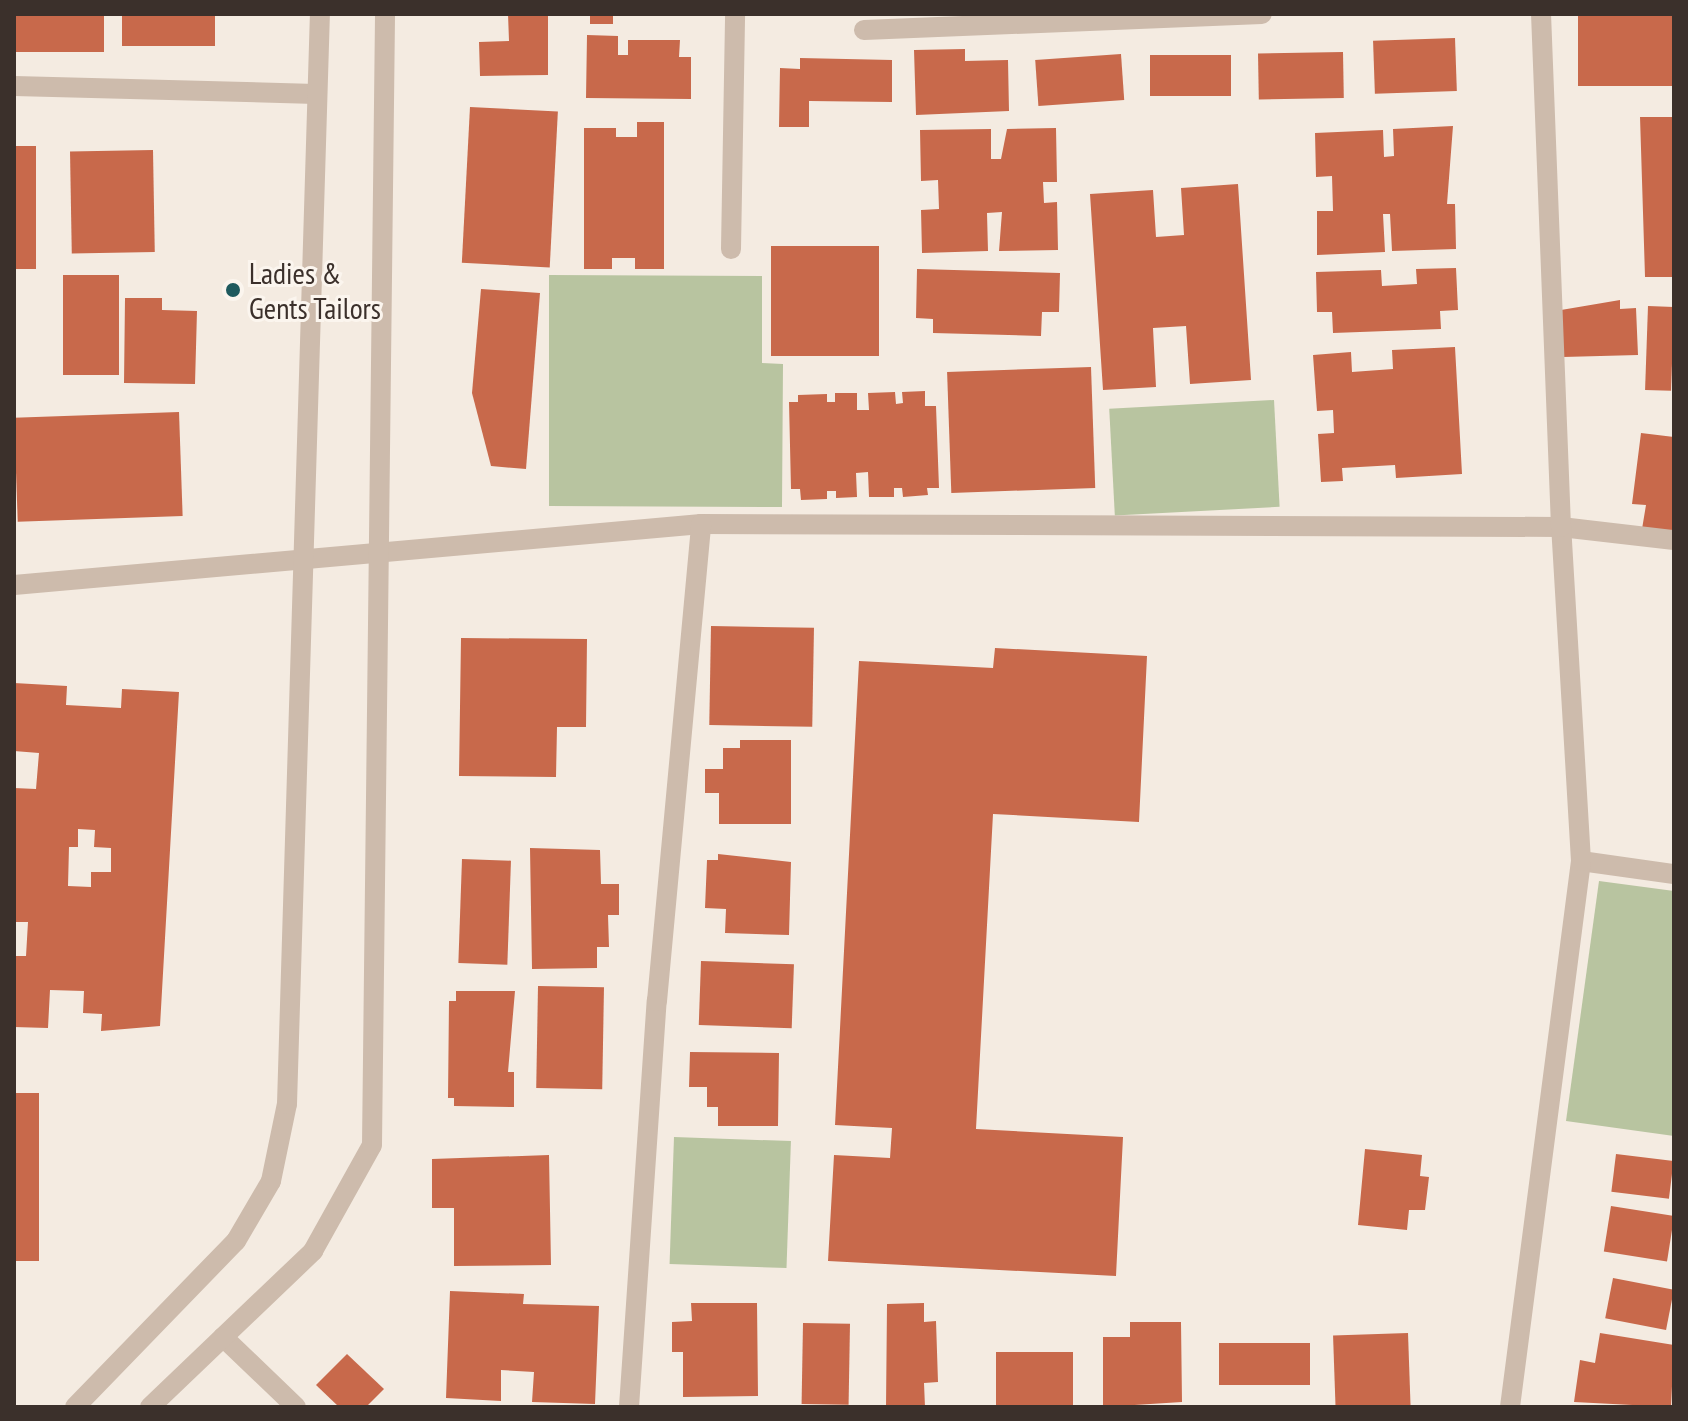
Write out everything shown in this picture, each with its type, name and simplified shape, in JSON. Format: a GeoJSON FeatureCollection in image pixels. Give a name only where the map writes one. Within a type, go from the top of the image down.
{"type":"FeatureCollection","features":[{"type":"Feature","properties":{"kind":"street"},"geometry":{"type":"LineString","coordinates":[[75,1407],[236,1241],[271,1181],[287,1104],[320,14]]}},
{"type":"Feature","properties":{"kind":"street"},"geometry":{"type":"LineString","coordinates":[[150,1407],[313,1251],[372,1145],[376,554],[385,14]]}},
{"type":"Feature","properties":{"kind":"street"},"geometry":{"type":"LineString","coordinates":[[731,249],[735,14]]}},
{"type":"Feature","properties":{"kind":"street"},"geometry":{"type":"LineString","coordinates":[[864,30],[1262,14]]}},
{"type":"Feature","properties":{"kind":"street"},"geometry":{"type":"LineString","coordinates":[[1510,1407],[1581,861],[1561,527],[1541,14]]}},
{"type":"Feature","properties":{"kind":"street"},"geometry":{"type":"LineString","coordinates":[[14,86],[316,94]]}},
{"type":"Feature","properties":{"kind":"street"},"geometry":{"type":"LineString","coordinates":[[629,1407],[657,1001],[701,524]]}},
{"type":"Feature","properties":{"kind":"street"},"geometry":{"type":"LineString","coordinates":[[14,585],[701,524],[1561,527],[1674,540]]}},
{"type":"Feature","properties":{"kind":"street"},"geometry":{"type":"LineString","coordinates":[[1581,861],[1674,874]]}},
{"type":"Feature","properties":{"kind":"street"},"geometry":{"type":"LineString","coordinates":[[223,1337],[296,1407]]}},
{"type":"Feature","properties":{"kind":"green space"},"geometry":{"type":"Polygon","coordinates":[[[549,275],[762,276],[762,363],[783,364],[782,507],[549,506],[549,275]]]}},
{"type":"Feature","properties":{"kind":"green space"},"geometry":{"type":"Polygon","coordinates":[[[1274,400],[1280,507],[1115,515],[1109,409],[1274,400]]]}},
{"type":"Feature","properties":{"kind":"green space"},"geometry":{"type":"Polygon","coordinates":[[[1599,881],[1674,891],[1674,1136],[1566,1121],[1599,881]]]}},
{"type":"Feature","properties":{"kind":"green space"},"geometry":{"type":"Polygon","coordinates":[[[674,1137],[791,1141],[786,1268],[670,1264],[674,1137]]]}},
{"type":"Feature","properties":{"kind":"building"},"geometry":{"type":"Polygon","coordinates":[[[16,14],[104,14],[104,52],[16,52],[16,14]]]}},
{"type":"Feature","properties":{"kind":"building"},"geometry":{"type":"Polygon","coordinates":[[[122,14],[215,14],[215,46],[122,46],[122,14]]]}},
{"type":"Feature","properties":{"kind":"building"},"geometry":{"type":"Polygon","coordinates":[[[508,14],[548,14],[548,75],[480,76],[479,42],[509,41],[508,14]]]}},
{"type":"Feature","properties":{"kind":"building"},"geometry":{"type":"Polygon","coordinates":[[[590,14],[613,14],[613,24],[590,24],[590,14]]]}},
{"type":"Feature","properties":{"kind":"building"},"geometry":{"type":"Polygon","coordinates":[[[1578,14],[1674,14],[1674,86],[1578,86],[1578,14]]]}},
{"type":"Feature","properties":{"kind":"building"},"geometry":{"type":"Polygon","coordinates":[[[587,35],[618,36],[618,55],[628,55],[628,40],[680,40],[679,57],[691,57],[691,99],[586,98],[587,35]]]}},
{"type":"Feature","properties":{"kind":"building"},"geometry":{"type":"Polygon","coordinates":[[[1455,38],[1457,91],[1375,94],[1373,41],[1455,38]]]}},
{"type":"Feature","properties":{"kind":"building"},"geometry":{"type":"Polygon","coordinates":[[[965,49],[965,61],[1008,60],[1009,111],[916,115],[914,50],[965,49]]]}},
{"type":"Feature","properties":{"kind":"building"},"geometry":{"type":"Polygon","coordinates":[[[1343,52],[1344,98],[1259,99],[1258,53],[1343,52]]]}},
{"type":"Feature","properties":{"kind":"building"},"geometry":{"type":"Polygon","coordinates":[[[1121,54],[1124,100],[1038,106],[1035,60],[1121,54]]]}},
{"type":"Feature","properties":{"kind":"building"},"geometry":{"type":"Polygon","coordinates":[[[1150,55],[1231,55],[1231,96],[1150,96],[1150,55]]]}},
{"type":"Feature","properties":{"kind":"building"},"geometry":{"type":"Polygon","coordinates":[[[800,58],[892,60],[892,102],[809,101],[809,127],[779,127],[780,68],[800,69],[800,58]]]}},
{"type":"Feature","properties":{"kind":"building"},"geometry":{"type":"Polygon","coordinates":[[[470,107],[558,112],[550,267],[462,263],[470,107]]]}},
{"type":"Feature","properties":{"kind":"building"},"geometry":{"type":"Polygon","coordinates":[[[1640,117],[1674,117],[1674,277],[1645,277],[1640,117]]]}},
{"type":"Feature","properties":{"kind":"building"},"geometry":{"type":"Polygon","coordinates":[[[637,122],[664,122],[664,269],[635,269],[635,258],[612,258],[612,269],[584,269],[584,128],[616,128],[616,137],[637,137],[637,122]]]}},
{"type":"Feature","properties":{"kind":"building"},"geometry":{"type":"Polygon","coordinates":[[[1453,126],[1447,204],[1455,204],[1456,249],[1392,251],[1390,214],[1383,214],[1385,252],[1317,255],[1317,211],[1333,211],[1332,176],[1316,177],[1315,133],[1383,130],[1384,157],[1394,156],[1393,129],[1453,126]]]}},
{"type":"Feature","properties":{"kind":"building"},"geometry":{"type":"Polygon","coordinates":[[[1056,128],[1057,182],[1043,182],[1044,203],[1057,202],[1058,250],[999,251],[1002,212],[987,213],[988,251],[922,253],[921,210],[939,209],[938,180],[921,181],[920,130],[991,129],[991,159],[1001,159],[1007,129],[1056,128]]]}},
{"type":"Feature","properties":{"kind":"building"},"geometry":{"type":"Polygon","coordinates":[[[14,146],[36,146],[36,269],[14,269],[14,146]]]}},
{"type":"Feature","properties":{"kind":"building"},"geometry":{"type":"Polygon","coordinates":[[[153,150],[155,252],[72,253],[70,151],[153,150]]]}},
{"type":"Feature","properties":{"kind":"building"},"geometry":{"type":"Polygon","coordinates":[[[1238,184],[1251,380],[1190,384],[1186,326],[1153,328],[1156,387],[1103,390],[1090,194],[1153,190],[1156,237],[1184,235],[1181,188],[1238,184]]]}},
{"type":"Feature","properties":{"kind":"building"},"geometry":{"type":"Polygon","coordinates":[[[771,246],[879,246],[879,356],[771,356],[771,246]]]}},
{"type":"Feature","properties":{"kind":"building"},"geometry":{"type":"Polygon","coordinates":[[[1456,268],[1458,310],[1440,311],[1441,329],[1333,333],[1332,312],[1317,312],[1316,272],[1381,270],[1382,286],[1417,284],[1416,269],[1456,268]]]}},
{"type":"Feature","properties":{"kind":"building"},"geometry":{"type":"Polygon","coordinates":[[[917,269],[1060,273],[1059,312],[1042,312],[1041,336],[933,333],[933,319],[916,318],[917,269]]]}},
{"type":"Feature","properties":{"kind":"building"},"geometry":{"type":"Polygon","coordinates":[[[63,275],[119,275],[119,375],[63,375],[63,275]]]}},
{"type":"Feature","properties":{"kind":"building"},"geometry":{"type":"Polygon","coordinates":[[[481,289],[540,293],[526,469],[491,466],[472,393],[481,289]]]}},
{"type":"Feature","properties":{"kind":"building"},"geometry":{"type":"Polygon","coordinates":[[[125,298],[162,298],[162,310],[197,311],[195,384],[124,383],[125,298]]]}},
{"type":"Feature","properties":{"kind":"building"},"geometry":{"type":"Polygon","coordinates":[[[1620,300],[1620,309],[1636,308],[1638,355],[1563,357],[1561,310],[1620,300]]]}},
{"type":"Feature","properties":{"kind":"building"},"geometry":{"type":"Polygon","coordinates":[[[1648,306],[1674,307],[1671,391],[1645,390],[1648,306]]]}},
{"type":"Feature","properties":{"kind":"building"},"geometry":{"type":"Polygon","coordinates":[[[1455,347],[1462,474],[1396,478],[1395,465],[1342,468],[1343,481],[1321,482],[1318,434],[1334,433],[1333,410],[1317,411],[1313,355],[1351,352],[1352,372],[1393,369],[1392,350],[1455,347]]]}},
{"type":"Feature","properties":{"kind":"building"},"geometry":{"type":"Polygon","coordinates":[[[1091,367],[1095,488],[951,493],[947,372],[1091,367]]]}},
{"type":"Feature","properties":{"kind":"building"},"geometry":{"type":"Polygon","coordinates":[[[925,391],[925,406],[936,406],[939,488],[927,488],[928,495],[903,497],[902,488],[894,488],[894,497],[869,497],[868,472],[856,473],[857,497],[836,498],[836,491],[827,491],[827,499],[801,500],[800,489],[791,489],[789,402],[798,402],[798,395],[827,394],[827,402],[835,402],[835,393],[857,393],[857,410],[869,410],[868,393],[895,392],[896,404],[903,403],[902,392],[925,391]]]}},
{"type":"Feature","properties":{"kind":"building"},"geometry":{"type":"Polygon","coordinates":[[[179,412],[183,516],[18,522],[14,418],[179,412]]]}},
{"type":"Feature","properties":{"kind":"building"},"geometry":{"type":"Polygon","coordinates":[[[1641,433],[1674,437],[1674,532],[1642,529],[1646,505],[1632,504],[1641,433]]]}},
{"type":"Feature","properties":{"kind":"building"},"geometry":{"type":"Polygon","coordinates":[[[711,626],[814,628],[812,727],[709,725],[711,626]]]}},
{"type":"Feature","properties":{"kind":"building"},"geometry":{"type":"Polygon","coordinates":[[[461,638],[587,639],[586,727],[557,727],[556,777],[459,776],[461,638]]]}},
{"type":"Feature","properties":{"kind":"building"},"geometry":{"type":"Polygon","coordinates":[[[995,648],[1147,656],[1139,822],[993,814],[976,1129],[1123,1137],[1116,1276],[828,1261],[834,1155],[890,1158],[892,1128],[835,1125],[859,661],[993,668],[995,648]]]}},
{"type":"Feature","properties":{"kind":"building"},"geometry":{"type":"Polygon","coordinates":[[[14,683],[67,686],[66,705],[121,708],[122,689],[179,692],[160,1026],[101,1031],[102,1014],[83,1013],[84,991],[50,990],[48,1028],[14,1027],[14,956],[26,956],[28,922],[14,922],[14,788],[36,789],[39,753],[14,751],[14,683]],[[78,829],[78,847],[69,847],[68,886],[91,887],[91,872],[111,872],[111,848],[94,847],[95,830],[78,829]]]}},
{"type":"Feature","properties":{"kind":"building"},"geometry":{"type":"Polygon","coordinates":[[[740,740],[791,740],[791,824],[719,824],[719,793],[705,793],[705,769],[723,769],[723,748],[740,748],[740,740]]]}},
{"type":"Feature","properties":{"kind":"building"},"geometry":{"type":"Polygon","coordinates":[[[530,848],[600,850],[601,884],[619,884],[619,915],[608,915],[609,947],[597,947],[597,968],[532,969],[530,848]]]}},
{"type":"Feature","properties":{"kind":"building"},"geometry":{"type":"Polygon","coordinates":[[[718,854],[791,862],[789,935],[725,933],[726,909],[705,908],[707,860],[718,860],[718,854]]]}},
{"type":"Feature","properties":{"kind":"building"},"geometry":{"type":"Polygon","coordinates":[[[462,859],[511,861],[507,965],[458,963],[462,859]]]}},
{"type":"Feature","properties":{"kind":"building"},"geometry":{"type":"Polygon","coordinates":[[[701,961],[794,964],[792,1028],[699,1025],[701,961]]]}},
{"type":"Feature","properties":{"kind":"building"},"geometry":{"type":"Polygon","coordinates":[[[538,986],[604,987],[602,1089],[536,1088],[538,986]]]}},
{"type":"Feature","properties":{"kind":"building"},"geometry":{"type":"Polygon","coordinates":[[[456,991],[515,991],[508,1072],[514,1072],[514,1107],[454,1106],[454,1098],[448,1098],[449,1001],[456,1001],[456,991]]]}},
{"type":"Feature","properties":{"kind":"building"},"geometry":{"type":"Polygon","coordinates":[[[690,1052],[779,1053],[778,1126],[718,1126],[718,1107],[707,1107],[707,1087],[689,1087],[690,1052]]]}},
{"type":"Feature","properties":{"kind":"building"},"geometry":{"type":"Polygon","coordinates":[[[14,1093],[39,1093],[39,1261],[14,1261],[14,1093]]]}},
{"type":"Feature","properties":{"kind":"building"},"geometry":{"type":"Polygon","coordinates":[[[1365,1149],[1422,1155],[1420,1176],[1429,1177],[1425,1210],[1409,1210],[1407,1230],[1358,1225],[1365,1149]]]}},
{"type":"Feature","properties":{"kind":"building"},"geometry":{"type":"Polygon","coordinates":[[[1616,1154],[1674,1161],[1669,1199],[1611,1192],[1616,1154]]]}},
{"type":"Feature","properties":{"kind":"building"},"geometry":{"type":"Polygon","coordinates":[[[549,1155],[551,1265],[454,1266],[454,1208],[432,1208],[432,1159],[549,1155]]]}},
{"type":"Feature","properties":{"kind":"building"},"geometry":{"type":"Polygon","coordinates":[[[1611,1206],[1674,1216],[1667,1261],[1604,1251],[1611,1206]]]}},
{"type":"Feature","properties":{"kind":"building"},"geometry":{"type":"Polygon","coordinates":[[[1613,1278],[1674,1290],[1666,1330],[1605,1318],[1613,1278]]]}},
{"type":"Feature","properties":{"kind":"building"},"geometry":{"type":"Polygon","coordinates":[[[450,1291],[524,1294],[523,1304],[599,1306],[595,1404],[532,1402],[534,1372],[501,1370],[501,1401],[446,1398],[450,1291]]]}},
{"type":"Feature","properties":{"kind":"building"},"geometry":{"type":"Polygon","coordinates":[[[691,1303],[757,1303],[758,1396],[683,1397],[683,1352],[672,1352],[672,1322],[692,1321],[691,1303]]]}},
{"type":"Feature","properties":{"kind":"building"},"geometry":{"type":"Polygon","coordinates":[[[924,1303],[924,1322],[936,1321],[938,1382],[924,1383],[925,1407],[886,1407],[887,1304],[924,1303]]]}},
{"type":"Feature","properties":{"kind":"building"},"geometry":{"type":"Polygon","coordinates":[[[1130,1322],[1181,1322],[1182,1402],[1103,1407],[1103,1337],[1130,1337],[1130,1322]]]}},
{"type":"Feature","properties":{"kind":"building"},"geometry":{"type":"Polygon","coordinates":[[[803,1323],[850,1324],[849,1405],[802,1404],[803,1323]]]}},
{"type":"Feature","properties":{"kind":"building"},"geometry":{"type":"Polygon","coordinates":[[[1408,1333],[1411,1407],[1336,1407],[1333,1336],[1408,1333]]]}},
{"type":"Feature","properties":{"kind":"building"},"geometry":{"type":"Polygon","coordinates":[[[1600,1333],[1674,1345],[1671,1407],[1574,1402],[1580,1360],[1595,1363],[1600,1333]]]}},
{"type":"Feature","properties":{"kind":"building"},"geometry":{"type":"Polygon","coordinates":[[[1219,1343],[1310,1343],[1310,1385],[1219,1385],[1219,1343]]]}},
{"type":"Feature","properties":{"kind":"building"},"geometry":{"type":"Polygon","coordinates":[[[996,1352],[1073,1352],[1073,1407],[996,1407],[996,1352]]]}},
{"type":"Feature","properties":{"kind":"building"},"geometry":{"type":"Polygon","coordinates":[[[347,1354],[384,1389],[366,1407],[339,1407],[316,1385],[347,1354]]]}},
{"type":"Feature","properties":{"kind":"place","name":"Ladies & Gents Tailors"},"geometry":{"type":"Point","coordinates":[233,290]}}]}
